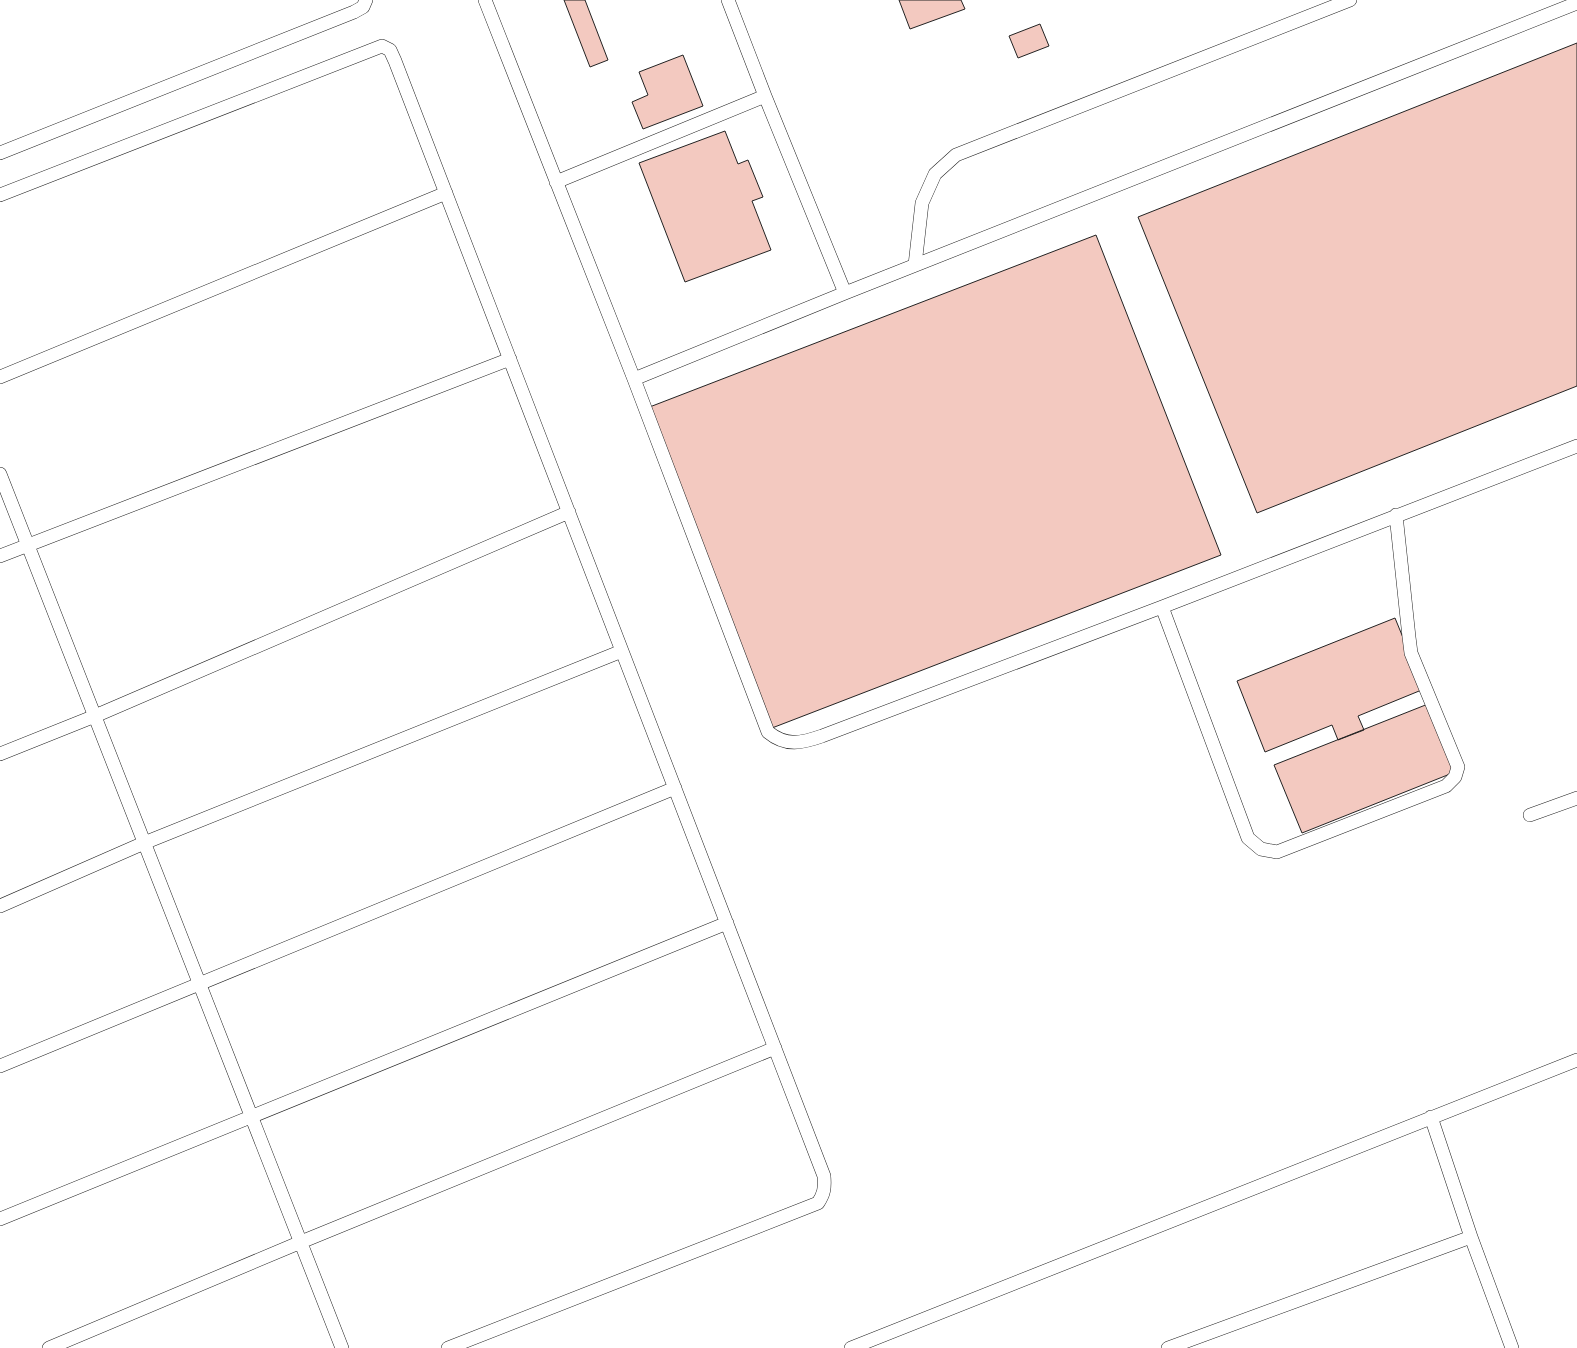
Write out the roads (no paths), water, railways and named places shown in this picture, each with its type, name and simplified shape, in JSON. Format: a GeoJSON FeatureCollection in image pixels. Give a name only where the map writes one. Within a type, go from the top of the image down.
{"type":"FeatureCollection","features":[{"type":"Feature","properties":{"kind":"lane"},"geometry":{"type":"LineString","coordinates":[[0,153],[354,12],[363,7],[366,0]]}},
{"type":"Feature","properties":{"kind":"lane"},"geometry":{"type":"LineString","coordinates":[[485,0],[634,379],[768,732],[776,738],[785,741],[803,742],[1162,607],[1577,446]]}},
{"type":"Feature","properties":{"kind":"lane"},"geometry":{"type":"LineString","coordinates":[[728,0],[765,96],[845,293]]}},
{"type":"Feature","properties":{"kind":"lane"},"geometry":{"type":"LineString","coordinates":[[916,265],[922,203],[935,174],[956,155],[1350,0]]}},
{"type":"Feature","properties":{"kind":"lane"},"geometry":{"type":"LineString","coordinates":[[634,379],[845,293],[1577,3]]}},
{"type":"Feature","properties":{"kind":"lane"},"geometry":{"type":"LineString","coordinates":[[0,195],[382,46],[390,50],[395,61],[824,1176],[825,1187],[823,1196],[818,1203],[448,1348]]}},
{"type":"Feature","properties":{"kind":"lane"},"geometry":{"type":"LineString","coordinates":[[556,182],[765,96]]}},
{"type":"Feature","properties":{"kind":"lane"},"geometry":{"type":"LineString","coordinates":[[0,377],[446,194]]}},
{"type":"Feature","properties":{"kind":"lane"},"geometry":{"type":"LineString","coordinates":[[0,556],[510,359]]}},
{"type":"Feature","properties":{"kind":"lane"},"geometry":{"type":"LineString","coordinates":[[0,474],[342,1348]]}},
{"type":"Feature","properties":{"kind":"lane"},"geometry":{"type":"LineString","coordinates":[[0,754],[95,716],[569,512]]}},
{"type":"Feature","properties":{"kind":"lane"},"geometry":{"type":"LineString","coordinates":[[1162,607],[1248,838],[1261,849],[1277,852],[1446,786],[1455,777],[1458,767],[1411,653],[1396,515]]}},
{"type":"Feature","properties":{"kind":"lane"},"geometry":{"type":"LineString","coordinates":[[0,906],[144,843],[622,651]]}},
{"type":"Feature","properties":{"kind":"lane"},"geometry":{"type":"LineString","coordinates":[[0,1066],[675,788]]}},
{"type":"Feature","properties":{"kind":"lane"},"geometry":{"type":"LineString","coordinates":[[1530,815],[1577,798]]}},
{"type":"Feature","properties":{"kind":"lane"},"geometry":{"type":"LineString","coordinates":[[0,1219],[727,924]]}},
{"type":"Feature","properties":{"kind":"lane"},"geometry":{"type":"LineString","coordinates":[[49,1348],[301,1242],[775,1048]]}},
{"type":"Feature","properties":{"kind":"lane"},"geometry":{"type":"LineString","coordinates":[[852,1348],[1577,1060]]}},
{"type":"Feature","properties":{"kind":"lane"},"geometry":{"type":"LineString","coordinates":[[1432,1117],[1471,1237],[1512,1348]]}},
{"type":"Feature","properties":{"kind":"lane"},"geometry":{"type":"LineString","coordinates":[[1168,1348],[1471,1237]]}}]}
